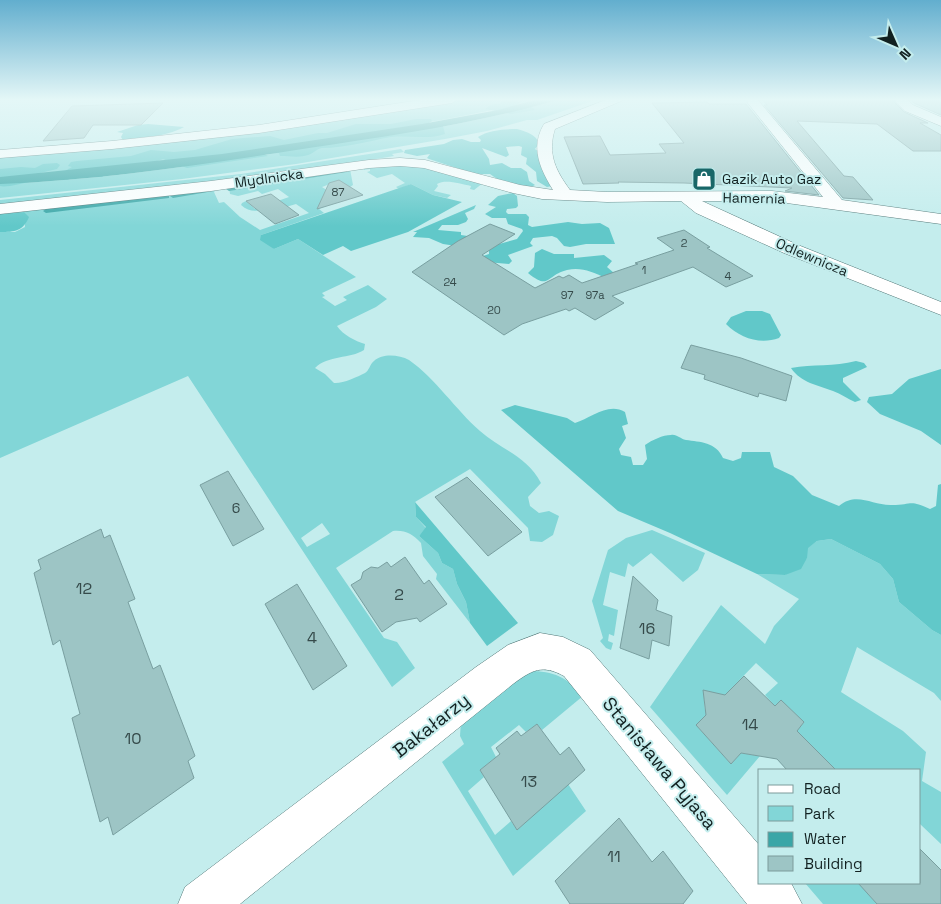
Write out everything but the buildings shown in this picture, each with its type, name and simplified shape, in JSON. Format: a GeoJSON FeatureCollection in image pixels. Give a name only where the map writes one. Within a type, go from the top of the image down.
{"type":"FeatureCollection","features":[{"type":"Feature","properties":{"kind":"street"},"geometry":{"type":"LineString","coordinates":[[0,154],[146,141]]}},
{"type":"Feature","properties":{"kind":"street"},"geometry":{"type":"LineString","coordinates":[[544,141],[542,149],[548,169],[565,195]]}},
{"type":"Feature","properties":{"kind":"street"},"geometry":{"type":"LineString","coordinates":[[787,141],[837,204]]}},
{"type":"Feature","properties":{"kind":"street","name":"Mydlnicka"},"geometry":{"type":"LineString","coordinates":[[0,209],[132,196],[385,162],[425,164],[519,190],[565,195]]}},
{"type":"Feature","properties":{"kind":"street","name":"Hamernia"},"geometry":{"type":"LineString","coordinates":[[565,195],[686,198],[772,196],[941,219]]}},
{"type":"Feature","properties":{"kind":"street","name":"Odlewnicza"},"geometry":{"type":"LineString","coordinates":[[686,198],[702,209],[791,249],[941,309]]}},
{"type":"Feature","properties":{"kind":"street","name":"Bakałarzy"},"geometry":{"type":"LineString","coordinates":[[202,904],[519,658],[536,651],[553,651]]}},
{"type":"Feature","properties":{"kind":"street","name":"Stanisława Pyjasa"},"geometry":{"type":"LineString","coordinates":[[553,651],[577,663],[758,881]]}},
{"type":"Feature","properties":{"kind":"street","name":"Stanisława Pyjasa"},"geometry":{"type":"LineString","coordinates":[[761,884],[778,904]]}},
{"type":"Feature","properties":{"kind":"green space"},"geometry":{"type":"Polygon","coordinates":[[[123,141],[305,141],[120,166],[0,177],[0,155],[123,141]]]}},
{"type":"Feature","properties":{"kind":"green space"},"geometry":{"type":"Polygon","coordinates":[[[353,141],[432,141],[296,164],[182,179],[0,198],[0,184],[116,175],[232,160],[353,141]]]}},
{"type":"Feature","properties":{"kind":"green space"},"geometry":{"type":"Polygon","coordinates":[[[401,149],[404,152],[392,154],[394,156],[310,170],[0,207],[0,200],[241,174],[401,149]]]}},
{"type":"Feature","properties":{"kind":"green space"},"geometry":{"type":"Polygon","coordinates":[[[416,165],[483,183],[474,190],[470,189],[471,186],[453,182],[437,184],[438,186],[434,191],[451,195],[447,198],[433,195],[411,184],[399,189],[396,187],[405,183],[392,174],[377,178],[367,172],[370,169],[364,170],[363,167],[416,165]]]}},
{"type":"Feature","properties":{"kind":"green space"},"geometry":{"type":"Polygon","coordinates":[[[350,169],[353,185],[350,187],[341,182],[333,182],[322,187],[336,196],[334,203],[319,209],[324,213],[261,235],[274,249],[298,239],[356,277],[322,293],[325,296],[322,297],[335,306],[347,300],[343,297],[368,285],[387,299],[376,307],[337,326],[342,332],[365,344],[364,350],[326,361],[315,368],[334,383],[337,383],[350,380],[365,373],[378,358],[396,356],[409,360],[437,385],[480,431],[521,459],[535,474],[541,483],[528,497],[530,506],[539,513],[549,511],[559,516],[553,535],[542,542],[530,541],[528,528],[470,469],[415,502],[416,517],[426,528],[419,536],[438,553],[442,563],[453,569],[457,584],[466,602],[470,623],[436,579],[437,574],[423,556],[421,543],[408,533],[393,531],[336,568],[384,638],[397,642],[415,668],[392,687],[188,376],[0,458],[0,232],[15,232],[25,227],[24,212],[0,214],[0,212],[217,189],[214,192],[219,203],[224,202],[240,217],[260,230],[309,213],[296,204],[279,209],[275,206],[257,211],[249,210],[241,205],[242,203],[246,201],[255,209],[289,197],[278,189],[262,194],[258,191],[238,196],[230,194],[229,188],[350,169]],[[322,523],[301,538],[307,547],[330,534],[322,523]]]}},
{"type":"Feature","properties":{"kind":"green space"},"geometry":{"type":"Polygon","coordinates":[[[652,530],[705,553],[698,570],[683,582],[651,553],[633,567],[628,563],[625,577],[610,572],[603,605],[618,610],[614,636],[609,634],[608,641],[613,643],[611,650],[606,648],[600,641],[603,638],[592,601],[608,550],[626,538],[652,530]]]}},
{"type":"Feature","properties":{"kind":"green space"},"geometry":{"type":"Polygon","coordinates":[[[831,539],[880,564],[893,579],[899,602],[932,630],[941,635],[941,701],[934,693],[857,647],[841,692],[903,731],[926,752],[922,781],[941,792],[941,844],[921,825],[921,769],[835,769],[797,731],[804,722],[781,700],[775,706],[765,695],[778,683],[756,663],[723,697],[710,692],[704,699],[705,710],[708,713],[696,725],[731,764],[741,753],[760,756],[727,795],[650,707],[721,605],[765,644],[774,626],[799,599],[757,574],[785,575],[807,558],[807,548],[817,541],[831,539]]]}},
{"type":"Feature","properties":{"kind":"green space"},"geometry":{"type":"Polygon","coordinates":[[[529,671],[546,672],[559,676],[571,684],[583,696],[542,730],[537,724],[526,732],[519,725],[491,747],[496,757],[480,770],[484,777],[468,791],[495,835],[511,821],[517,830],[568,784],[586,811],[513,876],[442,762],[464,744],[460,736],[461,721],[529,671]]]}},
{"type":"Feature","properties":{"kind":"green space"},"geometry":{"type":"Polygon","coordinates":[[[806,884],[873,884],[867,893],[877,904],[823,904],[806,884]]]}},
{"type":"Feature","properties":{"kind":"shaded area"},"geometry":{"type":"Polygon","coordinates":[[[225,141],[371,141],[348,146],[322,148],[301,156],[280,156],[279,153],[264,154],[268,156],[187,168],[163,159],[117,175],[112,175],[111,171],[102,177],[76,177],[67,180],[61,178],[65,171],[72,167],[68,166],[71,162],[131,156],[151,150],[174,152],[195,150],[225,141]]]}},
{"type":"Feature","properties":{"kind":"shaded area"},"geometry":{"type":"Polygon","coordinates":[[[450,141],[538,141],[539,144],[535,149],[544,156],[552,186],[547,187],[537,181],[536,172],[526,164],[527,158],[521,155],[522,147],[519,146],[506,147],[509,155],[506,157],[482,148],[489,159],[490,165],[502,163],[511,168],[521,168],[527,172],[529,181],[535,185],[531,187],[500,181],[490,174],[475,174],[429,159],[427,158],[430,154],[417,156],[404,153],[405,150],[444,144],[450,141]]]}},
{"type":"Feature","properties":{"kind":"shaded area"},"geometry":{"type":"Polygon","coordinates":[[[57,163],[60,165],[57,169],[40,173],[30,182],[0,186],[0,169],[35,168],[43,164],[57,163]]]}},
{"type":"Feature","properties":{"kind":"shaded area"},"geometry":{"type":"Polygon","coordinates":[[[411,184],[433,195],[462,202],[408,232],[351,251],[343,246],[323,255],[298,239],[274,249],[260,240],[261,235],[411,184]]]}},
{"type":"Feature","properties":{"kind":"shaded area"},"geometry":{"type":"Polygon","coordinates":[[[513,193],[517,196],[518,206],[507,209],[506,212],[508,214],[526,214],[529,217],[528,225],[532,227],[568,222],[582,224],[600,223],[609,228],[615,244],[586,244],[570,247],[564,246],[557,238],[552,236],[533,238],[530,243],[533,246],[508,255],[512,261],[509,264],[486,262],[483,256],[489,254],[489,251],[443,244],[429,238],[413,237],[417,232],[413,232],[476,205],[474,209],[465,213],[468,219],[466,222],[458,225],[442,225],[438,230],[461,232],[461,235],[474,237],[492,246],[517,239],[523,231],[522,229],[508,224],[506,218],[492,218],[485,214],[496,207],[488,205],[498,196],[513,193]]]}},
{"type":"Feature","properties":{"kind":"shaded area"},"geometry":{"type":"Polygon","coordinates":[[[24,212],[29,217],[21,228],[14,231],[0,232],[0,214],[24,212]]]}},
{"type":"Feature","properties":{"kind":"shaded area"},"geometry":{"type":"Polygon","coordinates":[[[542,249],[554,254],[574,254],[574,258],[604,255],[612,261],[607,267],[614,273],[606,278],[587,271],[572,269],[560,272],[548,280],[540,281],[528,273],[534,267],[535,253],[542,249]]]}},
{"type":"Feature","properties":{"kind":"shaded area"},"geometry":{"type":"Polygon","coordinates":[[[746,311],[762,311],[770,314],[781,335],[779,338],[765,341],[751,339],[738,333],[726,324],[731,317],[746,311]]]}},
{"type":"Feature","properties":{"kind":"shaded area"},"geometry":{"type":"Polygon","coordinates":[[[856,361],[864,363],[867,367],[843,378],[843,382],[861,400],[855,402],[836,392],[805,380],[791,368],[840,364],[856,361]]]}},
{"type":"Feature","properties":{"kind":"shaded area"},"geometry":{"type":"Polygon","coordinates":[[[941,369],[941,445],[921,431],[880,414],[867,402],[869,397],[892,394],[909,379],[941,369]]]}},
{"type":"Feature","properties":{"kind":"shaded area"},"geometry":{"type":"Polygon","coordinates":[[[515,405],[567,418],[575,423],[606,410],[619,409],[625,412],[628,424],[622,426],[626,438],[619,449],[621,455],[631,457],[633,465],[643,465],[647,459],[645,445],[668,435],[675,435],[712,446],[723,458],[733,461],[741,458],[742,452],[770,452],[774,467],[793,476],[812,495],[839,506],[859,499],[885,505],[914,503],[930,509],[936,506],[938,485],[941,484],[941,635],[932,630],[899,602],[893,579],[880,564],[831,539],[817,541],[808,548],[807,558],[801,569],[785,575],[757,574],[618,511],[501,410],[515,405]]]}},
{"type":"Feature","properties":{"kind":"shaded area"},"geometry":{"type":"Polygon","coordinates":[[[415,502],[518,623],[487,646],[470,623],[466,602],[457,584],[453,569],[442,563],[438,553],[419,536],[426,527],[416,517],[415,502]]]}},
{"type":"Feature","properties":{"kind":"water"},"geometry":{"type":"Polygon","coordinates":[[[307,141],[353,141],[232,160],[116,175],[0,184],[0,177],[222,154],[307,141]]]}},
{"type":"Feature","properties":{"kind":"waterway"},"geometry":{"type":"LineString","coordinates":[[229,189],[345,171]]}},
{"type":"Feature","properties":{"kind":"waterway"},"geometry":{"type":"LineString","coordinates":[[173,196],[206,191]]}},
{"type":"Feature","properties":{"kind":"waterway"},"geometry":{"type":"LineString","coordinates":[[46,211],[167,197]]}},
{"type":"Feature","properties":{"kind":"place","name":"Gazik Auto Gaz"},"geometry":{"type":"Point","coordinates":[704,179]}}]}
